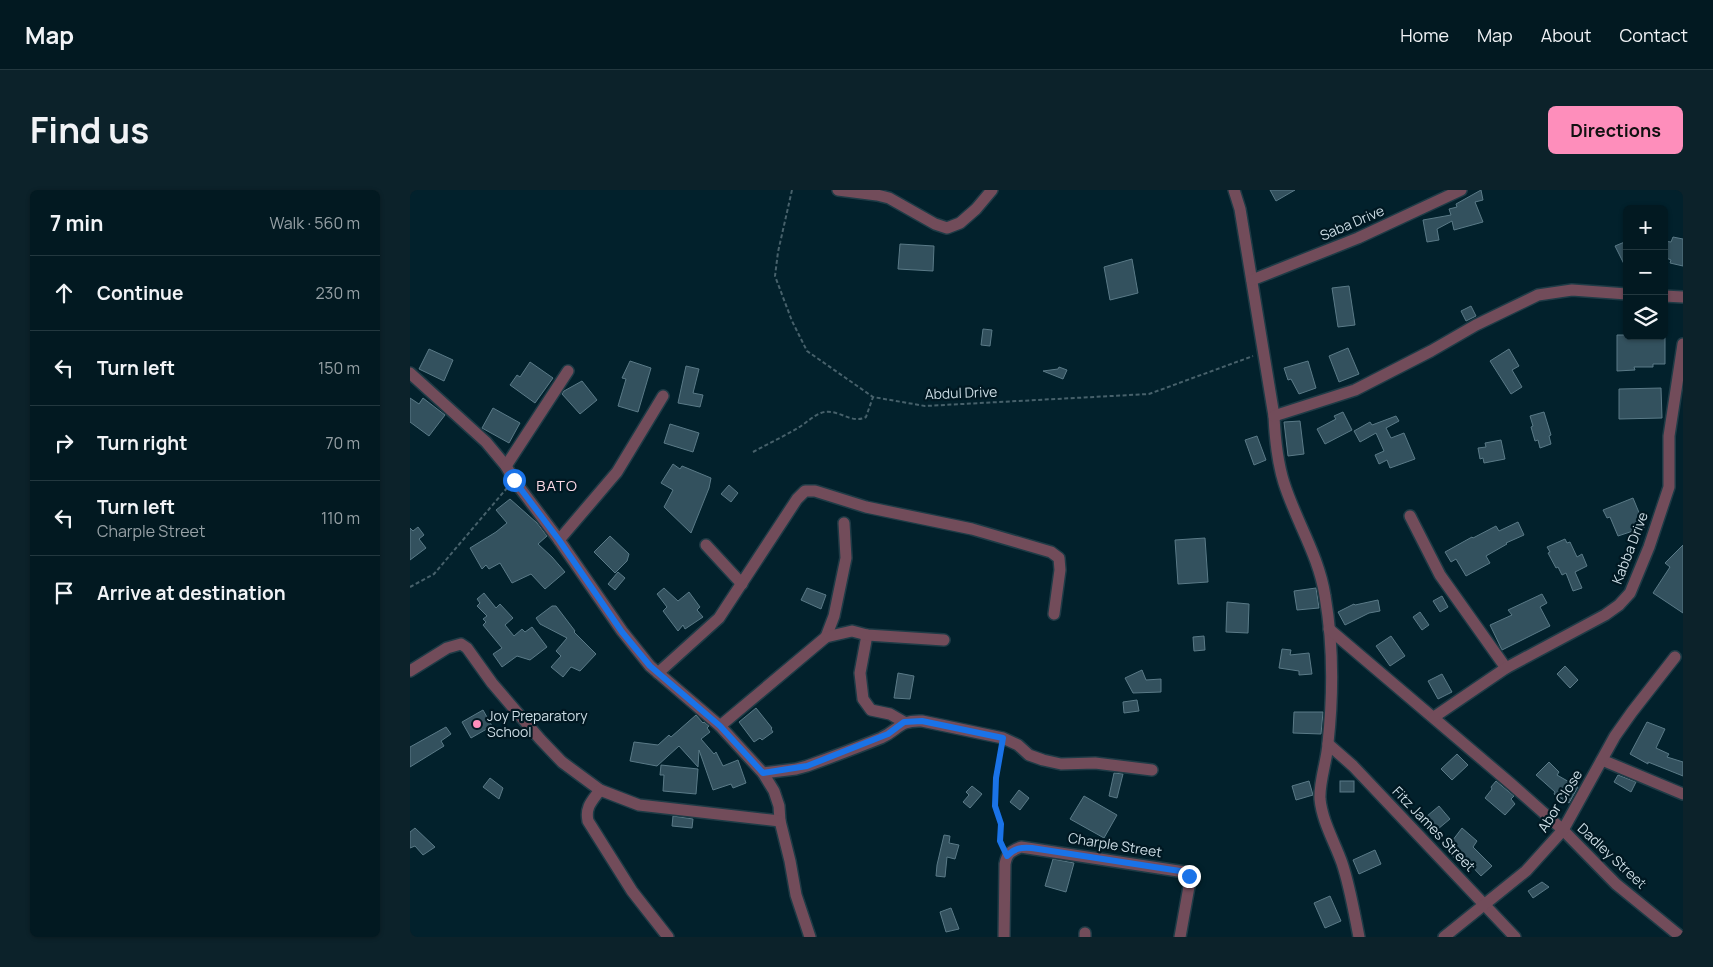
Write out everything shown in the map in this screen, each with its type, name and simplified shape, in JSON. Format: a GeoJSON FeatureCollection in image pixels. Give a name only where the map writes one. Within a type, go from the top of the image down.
{"type":"FeatureCollection","features":[{"type":"Feature","properties":{"kind":"street"},"geometry":{"type":"LineString","coordinates":[[838,190],[877,194],[889,198],[935,224],[947,228],[960,223],[976,209],[992,190]]}},
{"type":"Feature","properties":{"kind":"street"},"geometry":{"type":"LineString","coordinates":[[1234,190],[1240,209],[1274,416],[1275,436],[1284,482],[1318,568],[1325,596],[1329,629],[1331,698],[1328,744],[1320,799],[1324,816],[1349,885],[1358,937]]}},
{"type":"Feature","properties":{"kind":"street","name":"Saba Drive"},"geometry":{"type":"LineString","coordinates":[[1252,280],[1358,238],[1461,190]]}},
{"type":"Feature","properties":{"kind":"street"},"geometry":{"type":"LineString","coordinates":[[1274,416],[1362,387],[1476,325],[1538,295],[1572,290],[1623,294]]}},
{"type":"Feature","properties":{"kind":"street"},"geometry":{"type":"LineString","coordinates":[[1668,296],[1683,297]]}},
{"type":"Feature","properties":{"kind":"street","name":"Kabba Drive"},"geometry":{"type":"LineString","coordinates":[[1434,717],[1506,668],[1605,615],[1619,605],[1630,593],[1669,487],[1669,436],[1683,344]]}},
{"type":"Feature","properties":{"kind":"street"},"geometry":{"type":"LineString","coordinates":[[506,466],[568,371]]}},
{"type":"Feature","properties":{"kind":"street"},"geometry":{"type":"LineString","coordinates":[[410,373],[486,442],[506,466],[622,632],[650,666],[720,726],[763,773],[774,791],[780,806],[780,821],[796,895],[810,937]]}},
{"type":"Feature","properties":{"kind":"street"},"geometry":{"type":"LineString","coordinates":[[559,540],[617,472],[663,396]]}},
{"type":"Feature","properties":{"kind":"street"},"geometry":{"type":"LineString","coordinates":[[658,673],[719,618],[805,491],[815,491],[866,507],[972,529],[1051,552],[1059,558],[1060,564],[1054,614]]}},
{"type":"Feature","properties":{"kind":"street"},"geometry":{"type":"LineString","coordinates":[[1410,516],[1440,576],[1506,668]]}},
{"type":"Feature","properties":{"kind":"street"},"geometry":{"type":"LineString","coordinates":[[720,726],[826,636],[834,616],[846,558],[844,523]]}},
{"type":"Feature","properties":{"kind":"street"},"geometry":{"type":"LineString","coordinates":[[706,545],[742,584]]}},
{"type":"Feature","properties":{"kind":"street","name":"Dadley Street"},"geometry":{"type":"LineString","coordinates":[[1329,629],[1434,717],[1563,830],[1616,884],[1681,937]]}},
{"type":"Feature","properties":{"kind":"street"},"geometry":{"type":"LineString","coordinates":[[826,636],[852,631],[867,636],[944,640]]}},
{"type":"Feature","properties":{"kind":"street"},"geometry":{"type":"LineString","coordinates":[[867,636],[860,673],[862,699],[871,710],[890,714],[904,722],[922,721],[1003,738],[1018,745],[1028,755],[1061,764],[1095,763],[1152,770]]}},
{"type":"Feature","properties":{"kind":"street"},"geometry":{"type":"LineString","coordinates":[[410,671],[446,648],[461,644],[467,648],[492,683],[540,739],[562,762],[600,790],[639,805],[780,821]]}},
{"type":"Feature","properties":{"kind":"street","name":"Abor Close"},"geometry":{"type":"LineString","coordinates":[[1444,937],[1526,871],[1563,830],[1615,736],[1675,657]]}},
{"type":"Feature","properties":{"kind":"street"},"geometry":{"type":"LineString","coordinates":[[763,773],[807,766],[888,734],[904,722]]}},
{"type":"Feature","properties":{"kind":"street","name":"Fitz James Street"},"geometry":{"type":"LineString","coordinates":[[1328,744],[1354,766],[1486,904],[1515,937]]}},
{"type":"Feature","properties":{"kind":"street"},"geometry":{"type":"LineString","coordinates":[[1602,760],[1683,794]]}},
{"type":"Feature","properties":{"kind":"street"},"geometry":{"type":"LineString","coordinates":[[600,790],[586,813],[588,821],[632,891],[668,937]]}},
{"type":"Feature","properties":{"kind":"street","name":"Charple Street"},"geometry":{"type":"LineString","coordinates":[[1007,856],[1011,851],[1021,847],[1185,872],[1189,876],[1190,881],[1180,937]]}},
{"type":"Feature","properties":{"kind":"street"},"geometry":{"type":"LineString","coordinates":[[1004,937],[1005,864],[1007,856]]}},
{"type":"Feature","properties":{"kind":"path","name":"Abdul Drive"},"geometry":{"type":"LineString","coordinates":[[792,190],[778,252],[775,276],[792,320],[807,351],[873,397],[925,406],[1149,394],[1263,352]]}},
{"type":"Feature","properties":{"kind":"path"},"geometry":{"type":"LineString","coordinates":[[753,452],[800,427],[820,413],[830,411],[855,420],[861,420],[866,417],[873,397]]}},
{"type":"Feature","properties":{"kind":"path"},"geometry":{"type":"LineString","coordinates":[[410,587],[434,574],[514,480]]}},
{"type":"Feature","properties":{"kind":"path"},"geometry":{"type":"LineString","coordinates":[[1003,738],[996,778],[995,806],[1001,824],[1000,841],[1007,856]]}},
{"type":"Feature","properties":{"kind":"building"},"geometry":{"type":"Polygon","coordinates":[[[1270,190],[1295,190],[1276,201],[1270,190]]]}},
{"type":"Feature","properties":{"kind":"building"},"geometry":{"type":"Polygon","coordinates":[[[1481,190],[1483,200],[1475,202],[1483,222],[1454,230],[1452,221],[1437,229],[1439,240],[1427,242],[1423,220],[1451,215],[1449,209],[1457,207],[1456,204],[1481,190]]]}},
{"type":"Feature","properties":{"kind":"building"},"geometry":{"type":"Polygon","coordinates":[[[1673,237],[1683,239],[1683,266],[1670,263],[1671,260],[1668,259],[1668,242],[1671,242],[1673,237]]]}},
{"type":"Feature","properties":{"kind":"building"},"geometry":{"type":"Polygon","coordinates":[[[1623,243],[1623,262],[1615,246],[1623,243]]]}},
{"type":"Feature","properties":{"kind":"building"},"geometry":{"type":"Polygon","coordinates":[[[900,244],[934,246],[933,271],[898,269],[900,244]]]}},
{"type":"Feature","properties":{"kind":"building"},"geometry":{"type":"Polygon","coordinates":[[[1132,259],[1138,293],[1110,300],[1104,267],[1132,259]]]}},
{"type":"Feature","properties":{"kind":"building"},"geometry":{"type":"Polygon","coordinates":[[[1349,286],[1355,325],[1338,327],[1332,288],[1349,286]]]}},
{"type":"Feature","properties":{"kind":"building"},"geometry":{"type":"Polygon","coordinates":[[[1471,306],[1476,316],[1466,321],[1461,311],[1471,306]]]}},
{"type":"Feature","properties":{"kind":"building"},"geometry":{"type":"Polygon","coordinates":[[[983,329],[992,330],[990,346],[981,345],[983,329]]]}},
{"type":"Feature","properties":{"kind":"building"},"geometry":{"type":"Polygon","coordinates":[[[1617,335],[1623,335],[1623,340],[1665,340],[1665,364],[1653,364],[1653,367],[1634,367],[1635,370],[1617,371],[1617,335]]]}},
{"type":"Feature","properties":{"kind":"building"},"geometry":{"type":"Polygon","coordinates":[[[1348,348],[1359,374],[1339,382],[1329,356],[1348,348]]]}},
{"type":"Feature","properties":{"kind":"building"},"geometry":{"type":"Polygon","coordinates":[[[429,349],[453,360],[444,381],[419,369],[429,349]]]}},
{"type":"Feature","properties":{"kind":"building"},"geometry":{"type":"Polygon","coordinates":[[[1509,349],[1519,366],[1512,370],[1522,387],[1511,394],[1490,361],[1509,349]]]}},
{"type":"Feature","properties":{"kind":"building"},"geometry":{"type":"Polygon","coordinates":[[[630,361],[651,368],[638,412],[618,406],[626,379],[622,378],[630,361]]]}},
{"type":"Feature","properties":{"kind":"building"},"geometry":{"type":"Polygon","coordinates":[[[1308,361],[1316,388],[1299,394],[1291,379],[1288,380],[1284,368],[1308,361]]]}},
{"type":"Feature","properties":{"kind":"building"},"geometry":{"type":"Polygon","coordinates":[[[530,362],[553,378],[535,403],[510,385],[517,375],[520,377],[530,362]]]}},
{"type":"Feature","properties":{"kind":"building"},"geometry":{"type":"Polygon","coordinates":[[[686,366],[699,369],[693,393],[703,395],[700,407],[678,403],[686,366]]]}},
{"type":"Feature","properties":{"kind":"building"},"geometry":{"type":"Polygon","coordinates":[[[1059,367],[1067,370],[1063,379],[1043,371],[1058,369],[1059,367]]]}},
{"type":"Feature","properties":{"kind":"building"},"geometry":{"type":"Polygon","coordinates":[[[582,381],[597,400],[580,414],[562,394],[582,381]]]}},
{"type":"Feature","properties":{"kind":"building"},"geometry":{"type":"Polygon","coordinates":[[[1661,388],[1662,418],[1619,419],[1619,389],[1661,388]]]}},
{"type":"Feature","properties":{"kind":"building"},"geometry":{"type":"Polygon","coordinates":[[[410,398],[419,404],[423,398],[445,415],[429,436],[410,422],[410,398]]]}},
{"type":"Feature","properties":{"kind":"building"},"geometry":{"type":"Polygon","coordinates":[[[493,408],[520,423],[509,443],[482,428],[493,408]]]}},
{"type":"Feature","properties":{"kind":"building"},"geometry":{"type":"Polygon","coordinates":[[[1343,412],[1352,430],[1325,444],[1317,429],[1336,419],[1334,416],[1343,412]]]}},
{"type":"Feature","properties":{"kind":"building"},"geometry":{"type":"Polygon","coordinates":[[[1544,412],[1551,435],[1549,436],[1551,444],[1540,448],[1538,440],[1535,441],[1530,416],[1544,412]]]}},
{"type":"Feature","properties":{"kind":"building"},"geometry":{"type":"Polygon","coordinates":[[[1396,416],[1399,421],[1386,428],[1391,438],[1404,433],[1415,459],[1390,468],[1387,460],[1379,464],[1375,455],[1384,451],[1376,433],[1360,442],[1354,431],[1370,422],[1372,425],[1396,416]]]}},
{"type":"Feature","properties":{"kind":"building"},"geometry":{"type":"Polygon","coordinates":[[[1300,421],[1304,454],[1288,456],[1284,422],[1300,421]]]}},
{"type":"Feature","properties":{"kind":"building"},"geometry":{"type":"Polygon","coordinates":[[[670,424],[699,433],[693,452],[664,443],[670,424]]]}},
{"type":"Feature","properties":{"kind":"building"},"geometry":{"type":"Polygon","coordinates":[[[1257,436],[1266,460],[1254,465],[1245,440],[1257,436]]]}},
{"type":"Feature","properties":{"kind":"building"},"geometry":{"type":"Polygon","coordinates":[[[1501,440],[1505,459],[1484,463],[1483,458],[1480,459],[1478,448],[1486,447],[1485,443],[1501,440]]]}},
{"type":"Feature","properties":{"kind":"building"},"geometry":{"type":"Polygon","coordinates":[[[673,464],[680,469],[682,466],[711,478],[709,488],[691,533],[664,507],[673,490],[661,483],[673,464]]]}},
{"type":"Feature","properties":{"kind":"building"},"geometry":{"type":"Polygon","coordinates":[[[729,485],[738,493],[731,502],[721,494],[729,485]]]}},
{"type":"Feature","properties":{"kind":"building"},"geometry":{"type":"Polygon","coordinates":[[[1633,498],[1645,527],[1618,536],[1610,517],[1607,518],[1603,510],[1633,498]]]}},
{"type":"Feature","properties":{"kind":"building"},"geometry":{"type":"Polygon","coordinates":[[[510,499],[537,523],[547,536],[538,544],[565,572],[545,589],[531,574],[512,583],[500,563],[489,569],[486,565],[482,569],[470,548],[507,523],[496,510],[510,499]]]}},
{"type":"Feature","properties":{"kind":"building"},"geometry":{"type":"Polygon","coordinates":[[[1518,522],[1524,535],[1506,543],[1486,556],[1490,563],[1466,576],[1456,559],[1451,562],[1445,552],[1496,526],[1499,531],[1518,522]]]}},
{"type":"Feature","properties":{"kind":"building"},"geometry":{"type":"Polygon","coordinates":[[[418,527],[424,535],[419,539],[426,548],[410,560],[410,528],[413,531],[418,527]]]}},
{"type":"Feature","properties":{"kind":"building"},"geometry":{"type":"Polygon","coordinates":[[[610,536],[629,554],[627,561],[615,573],[594,552],[610,536]]]}},
{"type":"Feature","properties":{"kind":"building"},"geometry":{"type":"Polygon","coordinates":[[[1205,538],[1208,582],[1178,584],[1175,540],[1205,538]]]}},
{"type":"Feature","properties":{"kind":"building"},"geometry":{"type":"Polygon","coordinates":[[[1565,539],[1567,543],[1570,542],[1577,557],[1582,554],[1587,566],[1575,572],[1582,588],[1573,591],[1566,573],[1562,575],[1558,567],[1556,568],[1547,547],[1565,539]]]}},
{"type":"Feature","properties":{"kind":"building"},"geometry":{"type":"Polygon","coordinates":[[[1683,545],[1683,613],[1653,593],[1670,567],[1665,563],[1683,545]]]}},
{"type":"Feature","properties":{"kind":"building"},"geometry":{"type":"Polygon","coordinates":[[[618,572],[625,578],[615,590],[608,584],[618,572]]]}},
{"type":"Feature","properties":{"kind":"building"},"geometry":{"type":"Polygon","coordinates":[[[664,588],[678,601],[689,592],[700,607],[697,610],[703,617],[685,629],[683,625],[678,631],[663,611],[667,607],[657,594],[664,588]]]}},
{"type":"Feature","properties":{"kind":"building"},"geometry":{"type":"Polygon","coordinates":[[[807,588],[826,595],[821,609],[801,600],[807,588]]]}},
{"type":"Feature","properties":{"kind":"building"},"geometry":{"type":"Polygon","coordinates":[[[1316,588],[1319,608],[1297,610],[1294,591],[1316,588]]]}},
{"type":"Feature","properties":{"kind":"building"},"geometry":{"type":"Polygon","coordinates":[[[484,593],[496,608],[500,604],[513,618],[505,625],[514,636],[522,629],[525,632],[532,627],[547,647],[530,660],[517,656],[502,667],[493,654],[502,648],[483,625],[486,622],[483,619],[487,616],[477,606],[480,603],[477,599],[484,593]]]}},
{"type":"Feature","properties":{"kind":"building"},"geometry":{"type":"Polygon","coordinates":[[[1542,594],[1547,603],[1540,607],[1550,626],[1502,650],[1490,625],[1512,615],[1508,610],[1542,594]]]}},
{"type":"Feature","properties":{"kind":"building"},"geometry":{"type":"Polygon","coordinates":[[[1442,596],[1448,607],[1440,612],[1433,601],[1442,596]]]}},
{"type":"Feature","properties":{"kind":"building"},"geometry":{"type":"Polygon","coordinates":[[[1378,600],[1380,611],[1369,613],[1345,625],[1338,612],[1354,604],[1378,600]]]}},
{"type":"Feature","properties":{"kind":"building"},"geometry":{"type":"Polygon","coordinates":[[[1227,602],[1249,604],[1248,633],[1226,632],[1227,602]]]}},
{"type":"Feature","properties":{"kind":"building"},"geometry":{"type":"Polygon","coordinates":[[[552,606],[556,606],[574,632],[596,654],[580,671],[571,667],[563,677],[551,667],[561,656],[556,651],[567,638],[540,624],[536,618],[552,606]]]}},
{"type":"Feature","properties":{"kind":"building"},"geometry":{"type":"Polygon","coordinates":[[[1420,612],[1429,625],[1422,630],[1413,617],[1420,612]]]}},
{"type":"Feature","properties":{"kind":"building"},"geometry":{"type":"Polygon","coordinates":[[[1204,636],[1205,650],[1194,651],[1193,637],[1204,636]]]}},
{"type":"Feature","properties":{"kind":"building"},"geometry":{"type":"Polygon","coordinates":[[[1391,636],[1405,656],[1390,666],[1376,646],[1391,636]]]}},
{"type":"Feature","properties":{"kind":"building"},"geometry":{"type":"Polygon","coordinates":[[[1282,649],[1291,650],[1290,655],[1309,653],[1312,674],[1299,675],[1299,671],[1279,668],[1282,649]]]}},
{"type":"Feature","properties":{"kind":"building"},"geometry":{"type":"Polygon","coordinates":[[[1565,666],[1578,680],[1570,688],[1557,674],[1565,666]]]}},
{"type":"Feature","properties":{"kind":"building"},"geometry":{"type":"Polygon","coordinates":[[[1142,670],[1146,680],[1161,679],[1161,692],[1133,693],[1125,678],[1142,670]]]}},
{"type":"Feature","properties":{"kind":"building"},"geometry":{"type":"Polygon","coordinates":[[[898,673],[914,676],[910,699],[894,698],[898,673]]]}},
{"type":"Feature","properties":{"kind":"building"},"geometry":{"type":"Polygon","coordinates":[[[1442,674],[1452,692],[1438,699],[1428,681],[1442,674]]]}},
{"type":"Feature","properties":{"kind":"building"},"geometry":{"type":"Polygon","coordinates":[[[1137,700],[1139,711],[1124,713],[1123,702],[1137,700]]]}},
{"type":"Feature","properties":{"kind":"building"},"geometry":{"type":"Polygon","coordinates":[[[756,708],[773,732],[762,740],[760,738],[754,742],[739,722],[756,708]]]}},
{"type":"Feature","properties":{"kind":"building","name":"Joy Preparatory School"},"geometry":{"type":"Polygon","coordinates":[[[483,710],[492,726],[471,738],[462,722],[483,710]]]}},
{"type":"Feature","properties":{"kind":"building"},"geometry":{"type":"Polygon","coordinates":[[[1294,712],[1323,712],[1321,734],[1293,733],[1294,712]]]}},
{"type":"Feature","properties":{"kind":"building"},"geometry":{"type":"Polygon","coordinates":[[[696,715],[703,723],[709,726],[707,728],[710,732],[701,739],[714,754],[716,752],[723,766],[738,760],[746,783],[733,788],[731,784],[713,790],[699,750],[698,767],[679,746],[657,766],[630,761],[634,742],[658,745],[669,735],[671,737],[696,715]]]}},
{"type":"Feature","properties":{"kind":"building"},"geometry":{"type":"Polygon","coordinates":[[[1647,722],[1665,729],[1656,748],[1669,754],[1667,757],[1683,762],[1683,776],[1648,762],[1648,764],[1630,754],[1647,722]]]}},
{"type":"Feature","properties":{"kind":"building"},"geometry":{"type":"Polygon","coordinates":[[[446,727],[451,734],[441,741],[444,746],[410,767],[410,747],[446,727]]]}},
{"type":"Feature","properties":{"kind":"building"},"geometry":{"type":"Polygon","coordinates":[[[1457,754],[1468,765],[1452,780],[1441,769],[1457,754]]]}},
{"type":"Feature","properties":{"kind":"building"},"geometry":{"type":"Polygon","coordinates":[[[1549,762],[1559,772],[1557,775],[1578,787],[1569,803],[1554,794],[1555,792],[1536,775],[1549,762]]]}},
{"type":"Feature","properties":{"kind":"building"},"geometry":{"type":"Polygon","coordinates":[[[661,765],[698,769],[696,794],[663,791],[664,775],[660,775],[661,765]]]}},
{"type":"Feature","properties":{"kind":"building"},"geometry":{"type":"Polygon","coordinates":[[[1114,773],[1123,774],[1117,798],[1109,796],[1114,773]]]}},
{"type":"Feature","properties":{"kind":"building"},"geometry":{"type":"Polygon","coordinates":[[[1618,775],[1636,782],[1631,792],[1614,782],[1618,775]]]}},
{"type":"Feature","properties":{"kind":"building"},"geometry":{"type":"Polygon","coordinates":[[[490,778],[503,788],[499,799],[483,787],[490,778]]]}},
{"type":"Feature","properties":{"kind":"building"},"geometry":{"type":"Polygon","coordinates":[[[1309,781],[1313,795],[1296,800],[1292,786],[1309,781]]]}},
{"type":"Feature","properties":{"kind":"building"},"geometry":{"type":"Polygon","coordinates":[[[1340,781],[1354,781],[1354,792],[1340,792],[1340,781]]]}},
{"type":"Feature","properties":{"kind":"building"},"geometry":{"type":"Polygon","coordinates":[[[1496,781],[1514,796],[1511,799],[1515,804],[1505,815],[1485,798],[1496,781]]]}},
{"type":"Feature","properties":{"kind":"building"},"geometry":{"type":"Polygon","coordinates":[[[972,786],[982,794],[970,808],[963,802],[969,795],[966,792],[972,786]]]}},
{"type":"Feature","properties":{"kind":"building"},"geometry":{"type":"Polygon","coordinates":[[[1019,790],[1029,798],[1020,810],[1010,802],[1019,790]]]}},
{"type":"Feature","properties":{"kind":"building"},"geometry":{"type":"Polygon","coordinates":[[[1084,796],[1117,815],[1104,838],[1070,819],[1084,796]]]}},
{"type":"Feature","properties":{"kind":"building"},"geometry":{"type":"Polygon","coordinates":[[[1439,806],[1450,819],[1432,834],[1421,821],[1439,806]]]}},
{"type":"Feature","properties":{"kind":"building"},"geometry":{"type":"Polygon","coordinates":[[[673,816],[693,819],[692,828],[672,826],[673,816]]]}},
{"type":"Feature","properties":{"kind":"building"},"geometry":{"type":"Polygon","coordinates":[[[415,828],[435,847],[423,855],[415,846],[410,848],[410,832],[415,828]]]}},
{"type":"Feature","properties":{"kind":"building"},"geometry":{"type":"Polygon","coordinates":[[[1462,828],[1477,841],[1473,847],[1492,866],[1481,876],[1464,858],[1460,864],[1446,849],[1462,828]]]}},
{"type":"Feature","properties":{"kind":"building"},"geometry":{"type":"Polygon","coordinates":[[[944,835],[950,836],[949,843],[959,845],[955,859],[947,857],[945,877],[936,876],[944,835]]]}},
{"type":"Feature","properties":{"kind":"building"},"geometry":{"type":"Polygon","coordinates":[[[1375,850],[1381,864],[1359,874],[1353,860],[1375,850]]]}},
{"type":"Feature","properties":{"kind":"building"},"geometry":{"type":"Polygon","coordinates":[[[1053,859],[1074,863],[1066,892],[1045,886],[1053,859]]]}},
{"type":"Feature","properties":{"kind":"building"},"geometry":{"type":"Polygon","coordinates":[[[1542,882],[1549,887],[1533,898],[1528,891],[1542,882]]]}},
{"type":"Feature","properties":{"kind":"building"},"geometry":{"type":"Polygon","coordinates":[[[1330,896],[1341,921],[1325,928],[1314,903],[1330,896]]]}},
{"type":"Feature","properties":{"kind":"building"},"geometry":{"type":"Polygon","coordinates":[[[951,908],[959,929],[946,932],[940,912],[951,908]]]}},
{"type":"Feature","properties":{"kind":"place","name":"Joy Preparatory School"},"geometry":{"type":"Point","coordinates":[477,724]}},
{"type":"Feature","properties":{"kind":"district","name":"BATO"},"geometry":{"type":"Point","coordinates":[557,486]}},
{"type":"Feature","properties":{"kind":"route"},"geometry":{"type":"LineString","coordinates":[[514,480],[559,540],[622,632],[650,666],[720,726],[744,750],[763,773],[807,766],[855,746],[878,739],[904,722],[913,720],[1003,738],[996,778],[995,806],[1001,824],[1000,841],[1007,856],[1011,851],[1021,847],[1032,848],[1180,871],[1185,872],[1189,876]]}}]}
